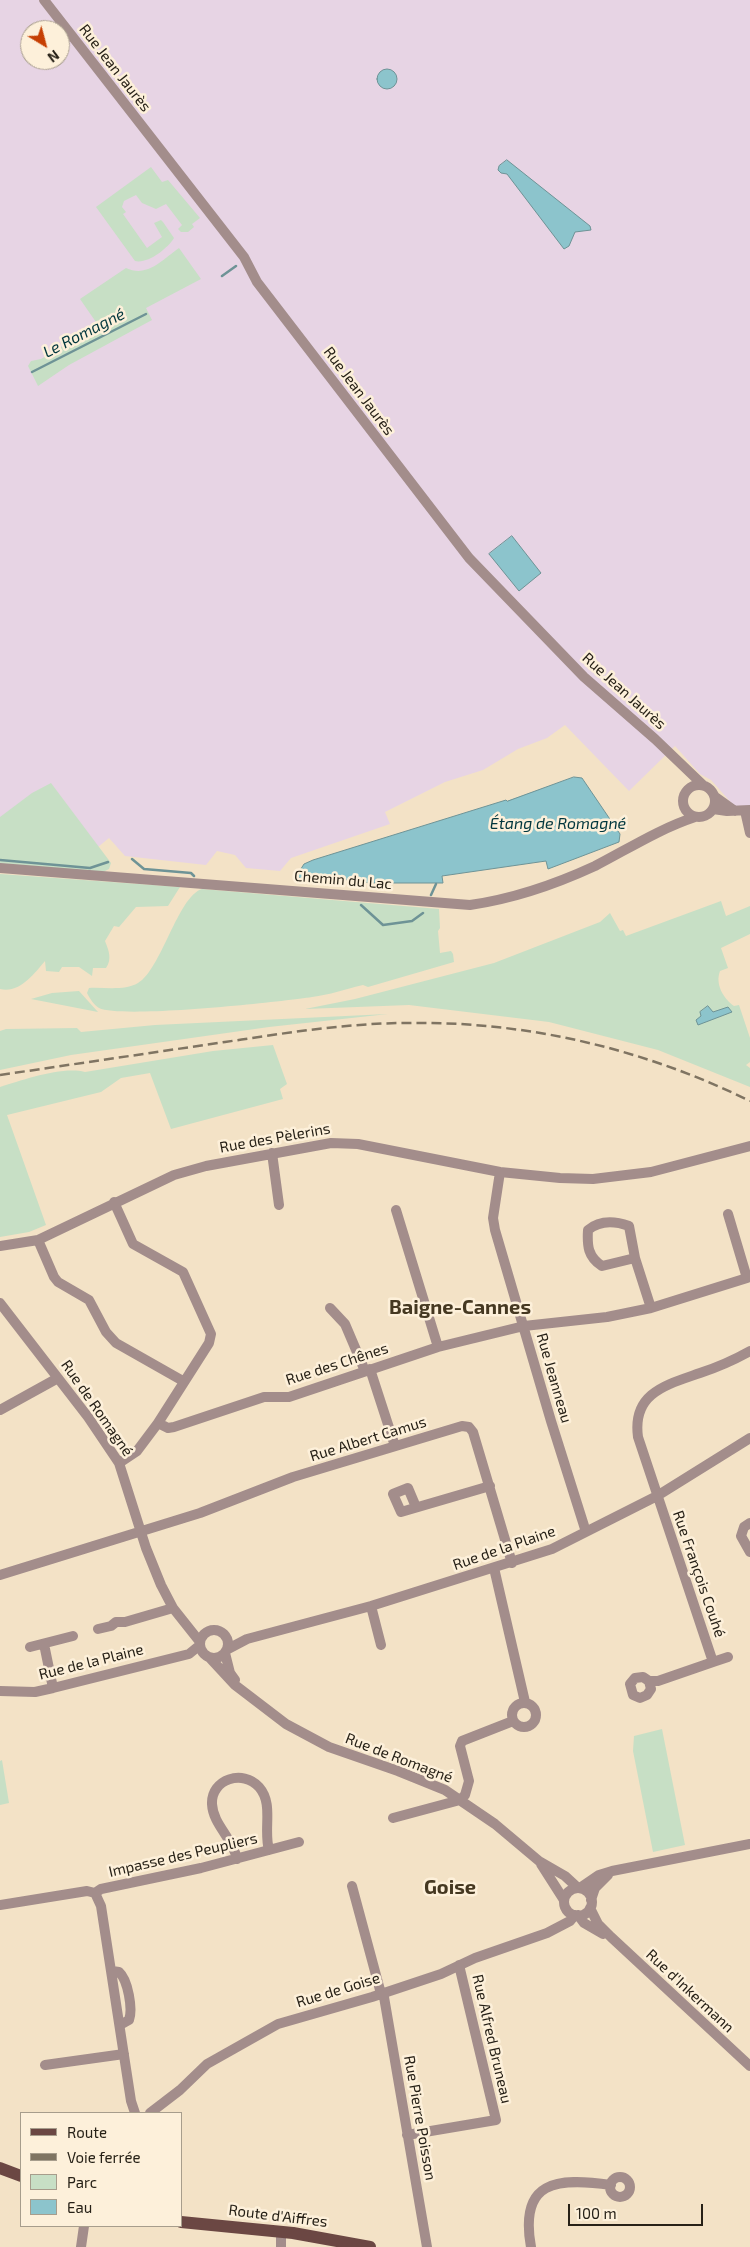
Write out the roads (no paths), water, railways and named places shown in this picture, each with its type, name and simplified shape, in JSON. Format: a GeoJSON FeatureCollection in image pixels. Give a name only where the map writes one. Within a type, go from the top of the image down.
{"type":"FeatureCollection","features":[{"type":"Feature","properties":{"kind":"main road"},"geometry":{"type":"LineString","coordinates":[[0,2168],[20,2176]]}},
{"type":"Feature","properties":{"kind":"main road","name":"Route d'Aiffres"},"geometry":{"type":"LineString","coordinates":[[182,2222],[281,2232],[370,2247]]}},
{"type":"Feature","properties":{"kind":"street","name":"Rue Jean Jaurès"},"geometry":{"type":"LineString","coordinates":[[44,0],[244,257],[257,282],[468,558],[584,677],[641,725],[703,785]]}},
{"type":"Feature","properties":{"kind":"street"},"geometry":{"type":"LineString","coordinates":[[685,768],[689,788]]}},
{"type":"Feature","properties":{"kind":"street"},"geometry":{"type":"LineString","coordinates":[[714,796],[713,809],[707,815],[694,817],[683,806],[684,795],[689,788],[703,785],[710,789],[714,796],[744,811],[750,833]]}},
{"type":"Feature","properties":{"kind":"street","name":"Chemin du Lac"},"geometry":{"type":"LineString","coordinates":[[667,826],[683,806]]}},
{"type":"Feature","properties":{"kind":"street"},"geometry":{"type":"LineString","coordinates":[[713,809],[744,811]]}},
{"type":"Feature","properties":{"kind":"street","name":"Chemin du Lac"},"geometry":{"type":"LineString","coordinates":[[0,868],[470,905],[508,897],[570,876],[610,858],[667,826],[694,817]]}},
{"type":"Feature","properties":{"kind":"street","name":"Rue des Pèlerins"},"geometry":{"type":"LineString","coordinates":[[0,1246],[38,1240],[166,1177],[206,1166],[272,1153],[345,1142],[500,1172],[560,1178],[594,1178],[651,1172],[699,1161],[730,1150],[750,1146]]}},
{"type":"Feature","properties":{"kind":"street"},"geometry":{"type":"LineString","coordinates":[[272,1153],[279,1205]]}},
{"type":"Feature","properties":{"kind":"street","name":"Rue Jeanneau"},"geometry":{"type":"LineString","coordinates":[[500,1172],[493,1218],[495,1230],[586,1532]]}},
{"type":"Feature","properties":{"kind":"street"},"geometry":{"type":"LineString","coordinates":[[114,1202],[134,1244],[186,1275],[211,1334],[209,1343],[158,1423],[137,1451],[119,1463]]}},
{"type":"Feature","properties":{"kind":"street"},"geometry":{"type":"LineString","coordinates":[[396,1210],[438,1347]]}},
{"type":"Feature","properties":{"kind":"street"},"geometry":{"type":"LineString","coordinates":[[728,1214],[748,1280]]}},
{"type":"Feature","properties":{"kind":"street"},"geometry":{"type":"LineString","coordinates":[[635,1258],[602,1266],[598,1264],[593,1261],[587,1246],[588,1230],[596,1223],[619,1222],[629,1226],[635,1258],[650,1308]]}},
{"type":"Feature","properties":{"kind":"street"},"geometry":{"type":"LineString","coordinates":[[38,1240],[54,1277],[58,1282],[89,1300],[111,1339],[183,1382]]}},
{"type":"Feature","properties":{"kind":"street","name":"Rue des Chênes"},"geometry":{"type":"LineString","coordinates":[[158,1423],[168,1428],[174,1427],[264,1397],[289,1397],[438,1347],[524,1326],[607,1318],[650,1308],[711,1289],[748,1280]]}},
{"type":"Feature","properties":{"kind":"street","name":"Rue de Romagné"},"geometry":{"type":"LineString","coordinates":[[0,1304],[58,1378],[119,1463],[152,1563],[173,1608],[200,1644]]}},
{"type":"Feature","properties":{"kind":"street"},"geometry":{"type":"LineString","coordinates":[[330,1308],[345,1324],[367,1370],[395,1446]]}},
{"type":"Feature","properties":{"kind":"street"},"geometry":{"type":"LineString","coordinates":[[0,1323],[10,1317]]}},
{"type":"Feature","properties":{"kind":"street","name":"Rue François Couhé"},"geometry":{"type":"LineString","coordinates":[[713,1662],[638,1438],[637,1426],[643,1405],[658,1389],[730,1362],[750,1351]]}},
{"type":"Feature","properties":{"kind":"street"},"geometry":{"type":"LineString","coordinates":[[0,1410],[58,1378]]}},
{"type":"Feature","properties":{"kind":"street","name":"Rue Albert Camus"},"geometry":{"type":"LineString","coordinates":[[0,1574],[200,1513],[293,1477],[462,1426],[469,1427],[473,1432],[512,1563]]}},
{"type":"Feature","properties":{"kind":"street","name":"Rue de la Plaine"},"geometry":{"type":"LineString","coordinates":[[227,1651],[247,1639],[372,1606],[552,1550],[657,1496],[750,1438]]}},
{"type":"Feature","properties":{"kind":"street"},"geometry":{"type":"LineString","coordinates":[[416,1507],[490,1486]]}},
{"type":"Feature","properties":{"kind":"street"},"geometry":{"type":"LineString","coordinates":[[750,1523],[744,1527],[741,1536],[750,1552]]}},
{"type":"Feature","properties":{"kind":"street"},"geometry":{"type":"LineString","coordinates":[[494,1568],[524,1702],[535,1709],[534,1721],[523,1727],[513,1721]]}},
{"type":"Feature","properties":{"kind":"street"},"geometry":{"type":"LineString","coordinates":[[372,1606],[381,1645]]}},
{"type":"Feature","properties":{"kind":"street"},"geometry":{"type":"LineString","coordinates":[[98,1630],[111,1626],[116,1622],[125,1622],[173,1608]]}},
{"type":"Feature","properties":{"kind":"street"},"geometry":{"type":"LineString","coordinates":[[185,1624],[196,1628],[218,1630],[226,1635],[227,1651],[218,1658],[208,1657],[200,1644],[203,1635],[210,1630]]}},
{"type":"Feature","properties":{"kind":"street","name":"Rue de la Plaine"},"geometry":{"type":"LineString","coordinates":[[226,1635],[247,1639]]}},
{"type":"Feature","properties":{"kind":"street"},"geometry":{"type":"LineString","coordinates":[[30,1647],[73,1636]]}},
{"type":"Feature","properties":{"kind":"street"},"geometry":{"type":"LineString","coordinates":[[44,1644],[53,1688]]}},
{"type":"Feature","properties":{"kind":"street","name":"Rue de la Plaine"},"geometry":{"type":"LineString","coordinates":[[189,1654],[200,1644]]}},
{"type":"Feature","properties":{"kind":"street","name":"Rue de Romagné"},"geometry":{"type":"LineString","coordinates":[[227,1651],[230,1673],[243,1690]]}},
{"type":"Feature","properties":{"kind":"street","name":"Rue de la Plaine"},"geometry":{"type":"LineString","coordinates":[[0,1691],[34,1692],[189,1654],[208,1657]]}},
{"type":"Feature","properties":{"kind":"street","name":"Rue de Romagné"},"geometry":{"type":"LineString","coordinates":[[208,1657],[225,1675],[286,1724],[329,1747],[445,1790],[495,1824],[539,1862],[565,1876],[579,1888]]}},
{"type":"Feature","properties":{"kind":"street","name":"Rue François Couhé"},"geometry":{"type":"LineString","coordinates":[[649,1681],[658,1681],[728,1657]]}},
{"type":"Feature","properties":{"kind":"street"},"geometry":{"type":"LineString","coordinates":[[513,1721],[512,1710],[517,1704],[524,1702]]}},
{"type":"Feature","properties":{"kind":"street"},"geometry":{"type":"LineString","coordinates":[[393,1818],[460,1800],[468,1790],[469,1781],[460,1746],[462,1741],[513,1721]]}},
{"type":"Feature","properties":{"kind":"street"},"geometry":{"type":"LineString","coordinates":[[237,1859],[232,1844],[214,1817],[212,1802],[216,1789],[232,1778],[243,1777],[249,1779],[260,1788],[267,1808],[266,1836],[269,1850]]}},
{"type":"Feature","properties":{"kind":"street","name":"Impasse des Peupliers"},"geometry":{"type":"LineString","coordinates":[[135,2112],[131,2101],[101,1906],[95,1893],[101,1889],[237,1859],[299,1842]]}},
{"type":"Feature","properties":{"kind":"street"},"geometry":{"type":"LineString","coordinates":[[554,1929],[561,1920],[570,1890],[579,1888],[599,1875],[750,1844]]}},
{"type":"Feature","properties":{"kind":"street","name":"Rue de Romagné"},"geometry":{"type":"LineString","coordinates":[[539,1862],[565,1904]]}},
{"type":"Feature","properties":{"kind":"street"},"geometry":{"type":"LineString","coordinates":[[565,1904],[577,1915],[590,1904],[595,1888],[612,1871]]}},
{"type":"Feature","properties":{"kind":"street","name":"Rue Pierre Poisson"},"geometry":{"type":"LineString","coordinates":[[352,1886],[382,1994],[427,2247]]}},
{"type":"Feature","properties":{"kind":"street"},"geometry":{"type":"LineString","coordinates":[[579,1888],[588,1892],[590,1904]]}},
{"type":"Feature","properties":{"kind":"street"},"geometry":{"type":"LineString","coordinates":[[0,1905],[87,1891],[95,1893]]}},
{"type":"Feature","properties":{"kind":"street","name":"Rue d'Inkermann"},"geometry":{"type":"LineString","coordinates":[[590,1904],[598,1924],[750,2066]]}},
{"type":"Feature","properties":{"kind":"street","name":"Rue d'Inkermann"},"geometry":{"type":"LineString","coordinates":[[577,1915],[584,1923],[611,1937]]}},
{"type":"Feature","properties":{"kind":"street","name":"Rue de Goise"},"geometry":{"type":"LineString","coordinates":[[151,2112],[180,2090],[207,2064],[273,2027],[291,2019],[382,1994],[441,1974],[459,1965],[554,1929],[577,1915]]}},
{"type":"Feature","properties":{"kind":"street","name":"Rue Alfred Bruneau"},"geometry":{"type":"LineString","coordinates":[[408,2135],[496,2120],[459,1965]]}},
{"type":"Feature","properties":{"kind":"street"},"geometry":{"type":"LineString","coordinates":[[45,2065],[124,2054]]}},
{"type":"Feature","properties":{"kind":"street"},"geometry":{"type":"LineString","coordinates":[[530,2247],[527,2225],[528,2213],[542,2190],[558,2183],[610,2184]]}},
{"type":"Feature","properties":{"kind":"street"},"geometry":{"type":"LineString","coordinates":[[81,2247],[84,2227]]}},
{"type":"Feature","properties":{"kind":"street"},"geometry":{"type":"LineString","coordinates":[[281,2232],[281,2247]]}},
{"type":"Feature","properties":{"kind":"water"},"geometry":{"type":"Polygon","coordinates":[[[387,69],[394,72],[397,79],[394,86],[387,89],[380,86],[377,79],[380,72],[387,69]]]}},
{"type":"Feature","properties":{"kind":"water"},"geometry":{"type":"Polygon","coordinates":[[[507,160],[590,226],[591,230],[575,232],[569,246],[564,249],[507,174],[501,173],[498,170],[499,166],[507,160]]]}},
{"type":"Feature","properties":{"kind":"water"},"geometry":{"type":"Polygon","coordinates":[[[512,536],[541,573],[519,591],[489,554],[512,536]]]}},
{"type":"Feature","properties":{"kind":"water","name":"Étang de Romagné"},"geometry":{"type":"Polygon","coordinates":[[[574,777],[582,778],[620,834],[619,842],[548,869],[546,861],[442,876],[443,883],[370,883],[326,877],[303,881],[297,875],[304,864],[313,860],[507,801],[574,777]]]}},
{"type":"Feature","properties":{"kind":"water"},"geometry":{"type":"Polygon","coordinates":[[[708,1006],[713,1012],[728,1007],[732,1012],[698,1025],[696,1020],[701,1016],[700,1012],[708,1006]]]}},
{"type":"Feature","properties":{"kind":"waterway","name":"Le Romagné"},"geometry":{"type":"LineString","coordinates":[[222,276],[236,266]]}},
{"type":"Feature","properties":{"kind":"waterway","name":"Le Romagné"},"geometry":{"type":"LineString","coordinates":[[32,372],[146,314]]}},
{"type":"Feature","properties":{"kind":"waterway","name":"Le Romagné"},"geometry":{"type":"LineString","coordinates":[[132,859],[144,869],[191,873],[194,876]]}},
{"type":"Feature","properties":{"kind":"waterway","name":"Le Romagné"},"geometry":{"type":"LineString","coordinates":[[0,860],[90,868],[108,862]]}},
{"type":"Feature","properties":{"kind":"waterway","name":"Le Romagné"},"geometry":{"type":"LineString","coordinates":[[431,895],[436,884]]}},
{"type":"Feature","properties":{"kind":"waterway","name":"Le Romagné"},"geometry":{"type":"LineString","coordinates":[[361,905],[383,925],[412,921],[423,913]]}},
{"type":"Feature","properties":{"kind":"railway"},"geometry":{"type":"LineString","coordinates":[[0,1075],[317,1029],[385,1023],[453,1024],[541,1033],[627,1053],[669,1067],[750,1101]]}},
{"type":"Feature","properties":{"kind":"district","name":"Baigne-Cannes"},"geometry":{"type":"Point","coordinates":[460,1307]}},
{"type":"Feature","properties":{"kind":"district","name":"Goise"},"geometry":{"type":"Point","coordinates":[450,1887]}}]}
